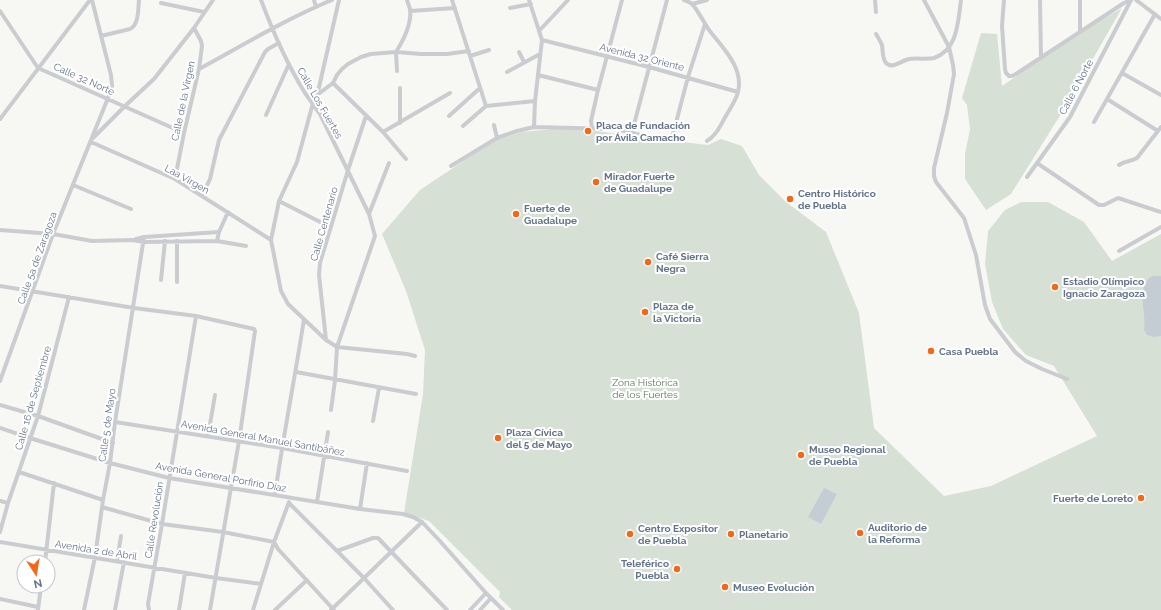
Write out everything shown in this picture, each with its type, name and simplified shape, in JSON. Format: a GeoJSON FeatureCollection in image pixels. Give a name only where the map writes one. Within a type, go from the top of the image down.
{"type":"FeatureCollection","features":[{"type":"Feature","properties":{"kind":"street"},"geometry":{"type":"LineString","coordinates":[[91,0],[112,81],[108,98],[91,141]]}},
{"type":"Feature","properties":{"kind":"street"},"geometry":{"type":"LineString","coordinates":[[0,119],[91,0]]}},
{"type":"Feature","properties":{"kind":"street"},"geometry":{"type":"LineString","coordinates":[[101,36],[134,28],[136,24],[139,0]]}},
{"type":"Feature","properties":{"kind":"street","name":"Calle 5a de Zaragoza"},"geometry":{"type":"LineString","coordinates":[[0,381],[53,234],[91,141],[154,79],[194,28],[213,0]]}},
{"type":"Feature","properties":{"kind":"street","name":"Calle Los Fuertes"},"geometry":{"type":"LineString","coordinates":[[261,0],[272,29],[289,64],[306,95],[313,103],[324,122],[348,170],[369,214],[375,236],[337,347]]}},
{"type":"Feature","properties":{"kind":"street"},"geometry":{"type":"LineString","coordinates":[[314,0],[316,6]]}},
{"type":"Feature","properties":{"kind":"street"},"geometry":{"type":"LineString","coordinates":[[199,69],[316,6],[332,0]]}},
{"type":"Feature","properties":{"kind":"street"},"geometry":{"type":"LineString","coordinates":[[339,0],[317,96],[313,103],[297,162],[279,201],[271,240],[281,291],[288,304],[326,340],[337,347],[415,356]]}},
{"type":"Feature","properties":{"kind":"street"},"geometry":{"type":"LineString","coordinates":[[397,71],[396,52],[406,31],[410,10],[407,0]]}},
{"type":"Feature","properties":{"kind":"street"},"geometry":{"type":"LineString","coordinates":[[452,0],[486,106]]}},
{"type":"Feature","properties":{"kind":"street"},"geometry":{"type":"LineString","coordinates":[[539,31],[568,0]]}},
{"type":"Feature","properties":{"kind":"street"},"geometry":{"type":"LineString","coordinates":[[592,128],[591,121],[598,90],[622,0]]}},
{"type":"Feature","properties":{"kind":"street"},"geometry":{"type":"LineString","coordinates":[[632,132],[667,0]]}},
{"type":"Feature","properties":{"kind":"street"},"geometry":{"type":"LineString","coordinates":[[684,0],[692,4],[734,63],[739,82],[736,100],[716,133],[707,141]]}},
{"type":"Feature","properties":{"kind":"street"},"geometry":{"type":"LineString","coordinates":[[692,4],[707,0]]}},
{"type":"Feature","properties":{"kind":"street"},"geometry":{"type":"LineString","coordinates":[[875,0],[876,12]]}},
{"type":"Feature","properties":{"kind":"street"},"geometry":{"type":"LineString","coordinates":[[924,0],[949,47],[953,65],[953,84],[934,168],[936,182],[964,218],[976,255],[985,305],[990,319],[1020,357],[1042,369],[1067,379]]}},
{"type":"Feature","properties":{"kind":"street"},"geometry":{"type":"LineString","coordinates":[[876,34],[886,62],[889,65],[894,66],[914,58],[935,57],[949,47],[955,37],[962,0]]}},
{"type":"Feature","properties":{"kind":"street"},"geometry":{"type":"LineString","coordinates":[[1004,0],[1002,38],[1005,69],[1009,76],[1016,74],[1124,3],[1131,0]]}},
{"type":"Feature","properties":{"kind":"street"},"geometry":{"type":"LineString","coordinates":[[1040,0],[1041,58]]}},
{"type":"Feature","properties":{"kind":"street"},"geometry":{"type":"LineString","coordinates":[[1080,0],[1080,32]]}},
{"type":"Feature","properties":{"kind":"street","name":"Calle 6 Norte"},"geometry":{"type":"LineString","coordinates":[[1027,177],[1070,117],[1131,0]]}},
{"type":"Feature","properties":{"kind":"street"},"geometry":{"type":"LineString","coordinates":[[1136,0],[1161,19]]}},
{"type":"Feature","properties":{"kind":"street"},"geometry":{"type":"LineString","coordinates":[[510,8],[530,2],[542,40],[535,101],[534,127]]}},
{"type":"Feature","properties":{"kind":"street"},"geometry":{"type":"LineString","coordinates":[[161,3],[204,12]]}},
{"type":"Feature","properties":{"kind":"street"},"geometry":{"type":"LineString","coordinates":[[410,10],[455,8]]}},
{"type":"Feature","properties":{"kind":"street","name":"Calle 32 Norte"},"geometry":{"type":"LineString","coordinates":[[0,12],[38,68],[184,133]]}},
{"type":"Feature","properties":{"kind":"street"},"geometry":{"type":"LineString","coordinates":[[1094,122],[1155,14]]}},
{"type":"Feature","properties":{"kind":"street"},"geometry":{"type":"LineString","coordinates":[[672,138],[688,77],[705,24]]}},
{"type":"Feature","properties":{"kind":"street","name":"Calle de la Virgen"},"geometry":{"type":"LineString","coordinates":[[175,179],[199,69],[202,46],[194,28]]}},
{"type":"Feature","properties":{"kind":"street","name":"Avenida 32 Oriente"},"geometry":{"type":"LineString","coordinates":[[542,40],[688,77],[738,92]]}},
{"type":"Feature","properties":{"kind":"street"},"geometry":{"type":"LineString","coordinates":[[202,196],[210,179],[218,140],[264,52],[279,43]]}},
{"type":"Feature","properties":{"kind":"street"},"geometry":{"type":"LineString","coordinates":[[317,96],[333,83],[337,75],[348,64],[354,60],[371,54],[396,52],[447,54],[488,50]]}},
{"type":"Feature","properties":{"kind":"street"},"geometry":{"type":"LineString","coordinates":[[519,52],[524,62]]}},
{"type":"Feature","properties":{"kind":"street"},"geometry":{"type":"LineString","coordinates":[[507,72],[540,54]]}},
{"type":"Feature","properties":{"kind":"street"},"geometry":{"type":"LineString","coordinates":[[266,115],[289,64]]}},
{"type":"Feature","properties":{"kind":"street"},"geometry":{"type":"LineString","coordinates":[[1122,73],[1161,96]]}},
{"type":"Feature","properties":{"kind":"street"},"geometry":{"type":"LineString","coordinates":[[538,75],[598,90]]}},
{"type":"Feature","properties":{"kind":"street"},"geometry":{"type":"LineString","coordinates":[[333,83],[384,132],[406,159]]}},
{"type":"Feature","properties":{"kind":"street"},"geometry":{"type":"LineString","coordinates":[[400,88],[400,122]]}},
{"type":"Feature","properties":{"kind":"street"},"geometry":{"type":"LineString","coordinates":[[449,116],[480,88]]}},
{"type":"Feature","properties":{"kind":"street"},"geometry":{"type":"LineString","coordinates":[[384,132],[450,93]]}},
{"type":"Feature","properties":{"kind":"street"},"geometry":{"type":"LineString","coordinates":[[1107,99],[1159,129],[1137,158],[1125,161],[1119,165]]}},
{"type":"Feature","properties":{"kind":"street"},"geometry":{"type":"LineString","coordinates":[[462,126],[486,106],[535,101]]}},
{"type":"Feature","properties":{"kind":"street","name":"Calle Centenario"},"geometry":{"type":"LineString","coordinates":[[326,340],[318,275],[320,263],[330,227],[366,116]]}},
{"type":"Feature","properties":{"kind":"street"},"geometry":{"type":"LineString","coordinates":[[494,125],[497,138]]}},
{"type":"Feature","properties":{"kind":"street"},"geometry":{"type":"LineString","coordinates":[[451,166],[497,138],[534,127],[615,128],[658,139],[681,138]]}},
{"type":"Feature","properties":{"kind":"street","name":"Laa Virgen"},"geometry":{"type":"LineString","coordinates":[[91,141],[175,179],[271,240]]}},
{"type":"Feature","properties":{"kind":"street"},"geometry":{"type":"LineString","coordinates":[[369,214],[389,163]]}},
{"type":"Feature","properties":{"kind":"street"},"geometry":{"type":"LineString","coordinates":[[1037,163],[1099,205],[1104,205],[1118,198],[1161,212]]}},
{"type":"Feature","properties":{"kind":"street"},"geometry":{"type":"LineString","coordinates":[[73,186],[131,209]]}},
{"type":"Feature","properties":{"kind":"street"},"geometry":{"type":"LineString","coordinates":[[279,201],[330,227]]}},
{"type":"Feature","properties":{"kind":"street"},"geometry":{"type":"LineString","coordinates":[[217,241],[219,232],[228,212]]}},
{"type":"Feature","properties":{"kind":"street"},"geometry":{"type":"LineString","coordinates":[[1119,251],[1161,227]]}},
{"type":"Feature","properties":{"kind":"street"},"geometry":{"type":"LineString","coordinates":[[0,230],[53,234],[92,241],[217,241],[246,246]]}},
{"type":"Feature","properties":{"kind":"street"},"geometry":{"type":"LineString","coordinates":[[144,240],[219,232]]}},
{"type":"Feature","properties":{"kind":"street"},"geometry":{"type":"LineString","coordinates":[[190,234],[190,241]]}},
{"type":"Feature","properties":{"kind":"street","name":"Calle 5 de Mayo"},"geometry":{"type":"LineString","coordinates":[[84,610],[95,557],[144,240]]}},
{"type":"Feature","properties":{"kind":"street"},"geometry":{"type":"LineString","coordinates":[[161,280],[166,241]]}},
{"type":"Feature","properties":{"kind":"street"},"geometry":{"type":"LineString","coordinates":[[177,241],[177,282]]}},
{"type":"Feature","properties":{"kind":"street"},"geometry":{"type":"LineString","coordinates":[[0,286],[134,308],[196,316],[252,328],[255,332],[239,440],[210,610]]}},
{"type":"Feature","properties":{"kind":"street","name":"Calle 16 de Septiembre"},"geometry":{"type":"LineString","coordinates":[[0,532],[8,503],[38,416],[69,297]]}},
{"type":"Feature","properties":{"kind":"street","name":"Calle Revolución"},"geometry":{"type":"LineString","coordinates":[[148,609],[196,316]]}},
{"type":"Feature","properties":{"kind":"street"},"geometry":{"type":"LineString","coordinates":[[275,495],[304,319]]}},
{"type":"Feature","properties":{"kind":"street"},"geometry":{"type":"LineString","coordinates":[[331,410],[337,347]]}},
{"type":"Feature","properties":{"kind":"street"},"geometry":{"type":"LineString","coordinates":[[296,372],[416,394]]}},
{"type":"Feature","properties":{"kind":"street"},"geometry":{"type":"LineString","coordinates":[[373,421],[379,388]]}},
{"type":"Feature","properties":{"kind":"street"},"geometry":{"type":"LineString","coordinates":[[208,436],[215,395]]}},
{"type":"Feature","properties":{"kind":"street"},"geometry":{"type":"LineString","coordinates":[[0,404],[113,443]]}},
{"type":"Feature","properties":{"kind":"street","name":"Avenida General Manuel Santibáñez"},"geometry":{"type":"LineString","coordinates":[[115,422],[239,440],[407,471]]}},
{"type":"Feature","properties":{"kind":"street","name":"Avenida General Porfirio Díaz"},"geometry":{"type":"LineString","coordinates":[[0,428],[110,463],[169,478],[360,509],[403,514],[421,521]]}},
{"type":"Feature","properties":{"kind":"street"},"geometry":{"type":"LineString","coordinates":[[317,502],[328,432]]}},
{"type":"Feature","properties":{"kind":"street"},"geometry":{"type":"LineString","coordinates":[[360,509],[367,463]]}},
{"type":"Feature","properties":{"kind":"street"},"geometry":{"type":"LineString","coordinates":[[19,472],[103,500]]}},
{"type":"Feature","properties":{"kind":"street"},"geometry":{"type":"LineString","coordinates":[[46,554],[54,483]]}},
{"type":"Feature","properties":{"kind":"street"},"geometry":{"type":"LineString","coordinates":[[253,610],[274,542],[290,498]]}},
{"type":"Feature","properties":{"kind":"street"},"geometry":{"type":"LineString","coordinates":[[0,501],[8,503]]}},
{"type":"Feature","properties":{"kind":"street"},"geometry":{"type":"LineString","coordinates":[[289,503],[364,578],[393,610]]}},
{"type":"Feature","properties":{"kind":"street"},"geometry":{"type":"LineString","coordinates":[[102,507],[162,524],[223,532],[274,542],[278,549],[332,609],[392,552],[421,521],[503,610]]}},
{"type":"Feature","properties":{"kind":"street"},"geometry":{"type":"LineString","coordinates":[[117,561],[121,536]]}},
{"type":"Feature","properties":{"kind":"street"},"geometry":{"type":"LineString","coordinates":[[337,551],[378,538],[447,610]]}},
{"type":"Feature","properties":{"kind":"street","name":"Avenida 2 de Abril"},"geometry":{"type":"LineString","coordinates":[[0,542],[216,578],[261,584]]}},
{"type":"Feature","properties":{"kind":"street"},"geometry":{"type":"LineString","coordinates":[[115,610],[124,562]]}},
{"type":"Feature","properties":{"kind":"street"},"geometry":{"type":"LineString","coordinates":[[179,610],[185,573]]}},
{"type":"Feature","properties":{"kind":"street"},"geometry":{"type":"LineString","coordinates":[[275,610],[307,580]]}},
{"type":"Feature","properties":{"kind":"street"},"geometry":{"type":"LineString","coordinates":[[470,610],[486,593]]}},
{"type":"Feature","properties":{"kind":"street"},"geometry":{"type":"LineString","coordinates":[[0,599],[38,608],[40,594]]}},
{"type":"Feature","properties":{"kind":"street"},"geometry":{"type":"LineString","coordinates":[[480,610],[492,598]]}},
{"type":"Feature","properties":{"kind":"green space"},"geometry":{"type":"Polygon","coordinates":[[[1122,8],[1066,106],[1011,194],[986,210],[965,179],[965,154],[970,129],[967,105],[962,98],[981,33],[997,34],[1002,86],[1079,33],[1122,8]]]}},
{"type":"Feature","properties":{"kind":"green space","name":"Zona Histórica de los Fuertes"},"geometry":{"type":"Polygon","coordinates":[[[552,129],[585,129],[708,145],[721,139],[742,146],[759,175],[786,202],[826,232],[859,313],[874,428],[944,496],[991,486],[1097,436],[1054,366],[1026,355],[1003,329],[992,302],[985,264],[988,231],[1005,210],[1021,202],[1048,202],[1084,222],[1112,261],[1161,234],[1161,610],[512,610],[499,597],[500,592],[429,521],[404,513],[423,394],[425,350],[406,291],[382,234],[420,190],[495,140],[522,132],[552,129]]]}},
{"type":"Feature","properties":{"kind":"shaded area"},"geometry":{"type":"Polygon","coordinates":[[[1152,276],[1161,276],[1161,336],[1154,337],[1147,335],[1144,330],[1145,323],[1143,301],[1144,287],[1152,276]]]}},
{"type":"Feature","properties":{"kind":"shaded area"},"geometry":{"type":"Polygon","coordinates":[[[824,488],[837,494],[821,524],[808,517],[824,488]]]}},
{"type":"Feature","properties":{"kind":"place","name":"Placa de Fundación por Ávila Camacho"},"geometry":{"type":"Point","coordinates":[588,131]}},
{"type":"Feature","properties":{"kind":"place","name":"Mirador Fuerte de Guadalupe"},"geometry":{"type":"Point","coordinates":[596,182]}},
{"type":"Feature","properties":{"kind":"place","name":"Centro Histórico de Puebla"},"geometry":{"type":"Point","coordinates":[790,199]}},
{"type":"Feature","properties":{"kind":"place","name":"Fuerte de Guadalupe"},"geometry":{"type":"Point","coordinates":[516,214]}},
{"type":"Feature","properties":{"kind":"place","name":"Café Sierra Negra"},"geometry":{"type":"Point","coordinates":[648,262]}},
{"type":"Feature","properties":{"kind":"place","name":"Estadio Olímpico Ignacio Zaragoza"},"geometry":{"type":"Point","coordinates":[1055,287]}},
{"type":"Feature","properties":{"kind":"place","name":"Plaza de la Victoria"},"geometry":{"type":"Point","coordinates":[645,312]}},
{"type":"Feature","properties":{"kind":"place","name":"Casa Puebla"},"geometry":{"type":"Point","coordinates":[931,351]}},
{"type":"Feature","properties":{"kind":"place","name":"Plaza Cívica del 5 de Mayo"},"geometry":{"type":"Point","coordinates":[498,438]}},
{"type":"Feature","properties":{"kind":"place","name":"Museo Regional de Puebla"},"geometry":{"type":"Point","coordinates":[801,455]}},
{"type":"Feature","properties":{"kind":"place","name":"Fuerte de Loreto"},"geometry":{"type":"Point","coordinates":[1141,498]}},
{"type":"Feature","properties":{"kind":"place","name":"Auditorio de la Reforma"},"geometry":{"type":"Point","coordinates":[860,533]}},
{"type":"Feature","properties":{"kind":"place","name":"Centro Expositor de Puebla"},"geometry":{"type":"Point","coordinates":[630,534]}},
{"type":"Feature","properties":{"kind":"place","name":"Planetario"},"geometry":{"type":"Point","coordinates":[731,534]}},
{"type":"Feature","properties":{"kind":"place","name":"Teleférico Puebla"},"geometry":{"type":"Point","coordinates":[677,569]}},
{"type":"Feature","properties":{"kind":"place","name":"Museo Evolución"},"geometry":{"type":"Point","coordinates":[725,587]}}]}
